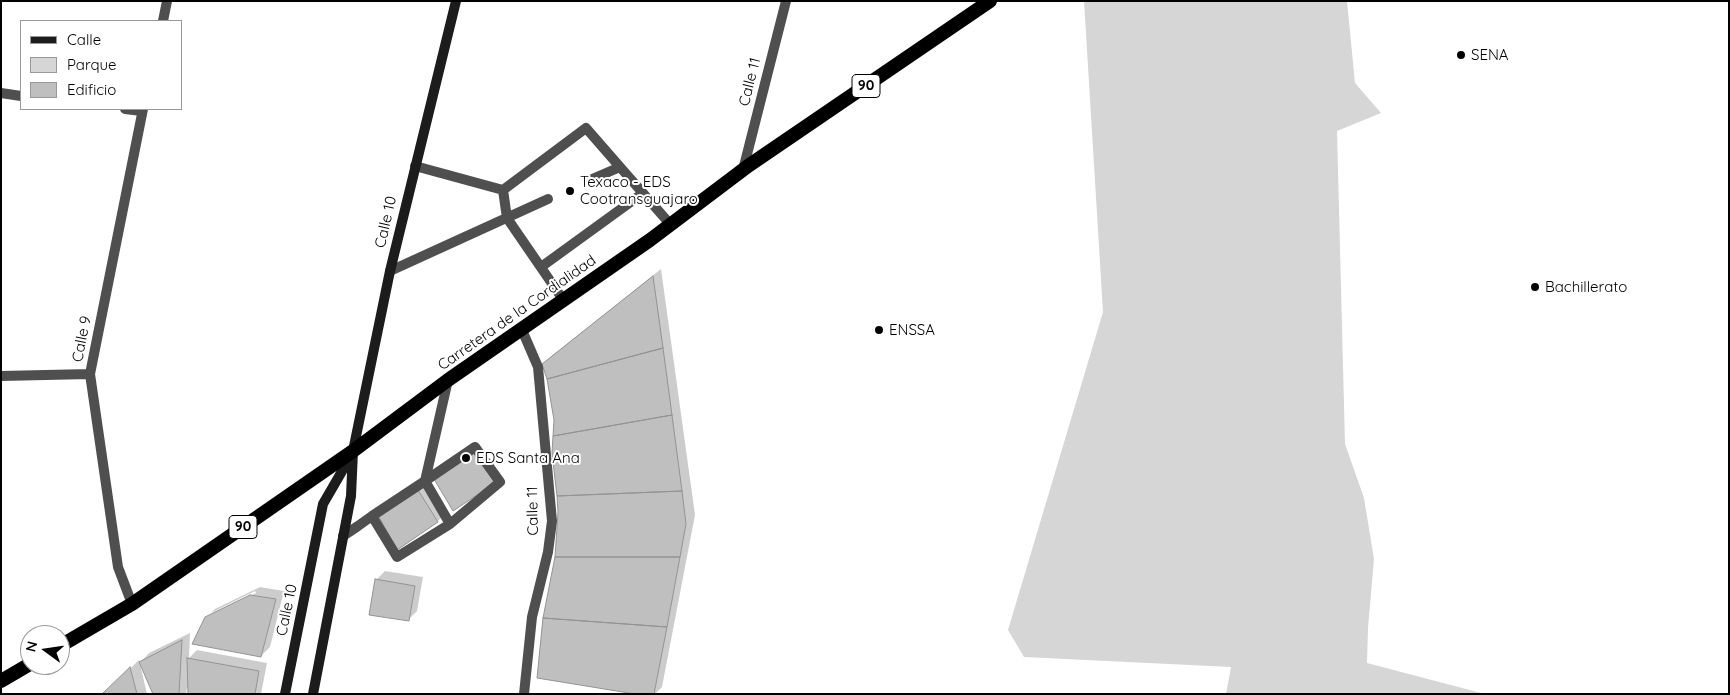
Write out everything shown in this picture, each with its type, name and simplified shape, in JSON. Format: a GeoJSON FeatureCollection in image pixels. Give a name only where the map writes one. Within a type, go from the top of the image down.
{"type":"FeatureCollection","features":[{"type":"Feature","properties":{"kind":"highway","name":"Carretera de la Cordialidad"},"geometry":{"type":"LineString","coordinates":[[70,640],[132,604],[353,451],[448,380],[564,301],[743,170],[990,1]]}},
{"type":"Feature","properties":{"kind":"highway"},"geometry":{"type":"LineString","coordinates":[[1,681],[20,670]]}},
{"type":"Feature","properties":{"kind":"main road","name":"Calle 10"},"geometry":{"type":"LineString","coordinates":[[313,694],[351,496],[353,451],[390,271],[456,1]]}},
{"type":"Feature","properties":{"kind":"main road","name":"Calle 10"},"geometry":{"type":"LineString","coordinates":[[285,694],[324,504],[353,451]]}},
{"type":"Feature","properties":{"kind":"street"},"geometry":{"type":"LineString","coordinates":[[163,20],[167,1]]}},
{"type":"Feature","properties":{"kind":"street","name":"Calle 11"},"geometry":{"type":"LineString","coordinates":[[743,170],[786,1]]}},
{"type":"Feature","properties":{"kind":"street"},"geometry":{"type":"LineString","coordinates":[[1,94],[20,96]]}},
{"type":"Feature","properties":{"kind":"street","name":"Calle 9"},"geometry":{"type":"LineString","coordinates":[[132,604],[118,567],[90,374],[143,110]]}},
{"type":"Feature","properties":{"kind":"street"},"geometry":{"type":"LineString","coordinates":[[503,190],[586,128],[670,224]]}},
{"type":"Feature","properties":{"kind":"street"},"geometry":{"type":"LineString","coordinates":[[415,166],[503,190]]}},
{"type":"Feature","properties":{"kind":"street"},"geometry":{"type":"LineString","coordinates":[[590,180],[620,167]]}},
{"type":"Feature","properties":{"kind":"street"},"geometry":{"type":"LineString","coordinates":[[503,190],[507,218],[564,301]]}},
{"type":"Feature","properties":{"kind":"street"},"geometry":{"type":"LineString","coordinates":[[541,267],[643,193]]}},
{"type":"Feature","properties":{"kind":"street"},"geometry":{"type":"LineString","coordinates":[[390,271],[548,199]]}},
{"type":"Feature","properties":{"kind":"street","name":"Calle 11"},"geometry":{"type":"LineString","coordinates":[[522,330],[538,367],[552,521],[548,552],[532,617],[524,694]]}},
{"type":"Feature","properties":{"kind":"street"},"geometry":{"type":"LineString","coordinates":[[1,376],[90,374]]}},
{"type":"Feature","properties":{"kind":"street"},"geometry":{"type":"LineString","coordinates":[[448,380],[425,481],[450,524]]}},
{"type":"Feature","properties":{"kind":"street"},"geometry":{"type":"LineString","coordinates":[[343,536],[372,516],[475,447],[500,482],[450,524],[398,557],[372,516]]}},
{"type":"Feature","properties":{"kind":"green space"},"geometry":{"type":"Polygon","coordinates":[[[1084,1],[1347,1],[1355,83],[1381,113],[1337,131],[1345,444],[1364,498],[1374,559],[1367,663],[1485,694],[1226,694],[1231,667],[1024,657],[1008,630],[1103,312],[1084,1]]]}},
{"type":"Feature","properties":{"kind":"building"},"geometry":{"type":"Polygon","coordinates":[[[653,276],[663,348],[547,379],[542,364],[653,276]]]}},
{"type":"Feature","properties":{"kind":"building"},"geometry":{"type":"Polygon","coordinates":[[[663,348],[672,415],[553,436],[554,420],[547,379],[663,348]]]}},
{"type":"Feature","properties":{"kind":"building"},"geometry":{"type":"Polygon","coordinates":[[[672,415],[682,491],[557,496],[552,453],[553,436],[672,415]]]}},
{"type":"Feature","properties":{"kind":"building"},"geometry":{"type":"Polygon","coordinates":[[[474,453],[495,483],[453,511],[434,479],[474,453]]]}},
{"type":"Feature","properties":{"kind":"building"},"geometry":{"type":"Polygon","coordinates":[[[418,490],[438,522],[397,550],[379,517],[418,490]]]}},
{"type":"Feature","properties":{"kind":"building"},"geometry":{"type":"Polygon","coordinates":[[[682,491],[686,524],[680,557],[555,557],[558,512],[557,496],[682,491]]]}},
{"type":"Feature","properties":{"kind":"building"},"geometry":{"type":"Polygon","coordinates":[[[555,557],[680,557],[667,627],[543,618],[555,557]]]}},
{"type":"Feature","properties":{"kind":"building"},"geometry":{"type":"Polygon","coordinates":[[[375,579],[415,586],[409,621],[369,615],[375,579]]]}},
{"type":"Feature","properties":{"kind":"building"},"geometry":{"type":"Polygon","coordinates":[[[250,595],[276,599],[261,657],[192,644],[205,617],[250,595]]]}},
{"type":"Feature","properties":{"kind":"building"},"geometry":{"type":"Polygon","coordinates":[[[543,618],[667,627],[654,694],[635,694],[537,678],[543,618]]]}},
{"type":"Feature","properties":{"kind":"building"},"geometry":{"type":"Polygon","coordinates":[[[182,640],[179,694],[153,694],[139,662],[182,640]]]}},
{"type":"Feature","properties":{"kind":"building"},"geometry":{"type":"Polygon","coordinates":[[[187,658],[259,671],[255,694],[188,694],[187,658]]]}},
{"type":"Feature","properties":{"kind":"building"},"geometry":{"type":"Polygon","coordinates":[[[130,667],[137,694],[102,694],[130,667]]]}},
{"type":"Feature","properties":{"kind":"place","name":"SENA"},"geometry":{"type":"Point","coordinates":[1461,55]}},
{"type":"Feature","properties":{"kind":"place","name":"Texaco - EDS Cootransguajaro"},"geometry":{"type":"Point","coordinates":[570,191]}},
{"type":"Feature","properties":{"kind":"place","name":"Bachillerato"},"geometry":{"type":"Point","coordinates":[1535,287]}},
{"type":"Feature","properties":{"kind":"place","name":"ENSSA"},"geometry":{"type":"Point","coordinates":[879,330]}},
{"type":"Feature","properties":{"kind":"place","name":"EDS Santa Ana"},"geometry":{"type":"Point","coordinates":[466,458]}}]}
